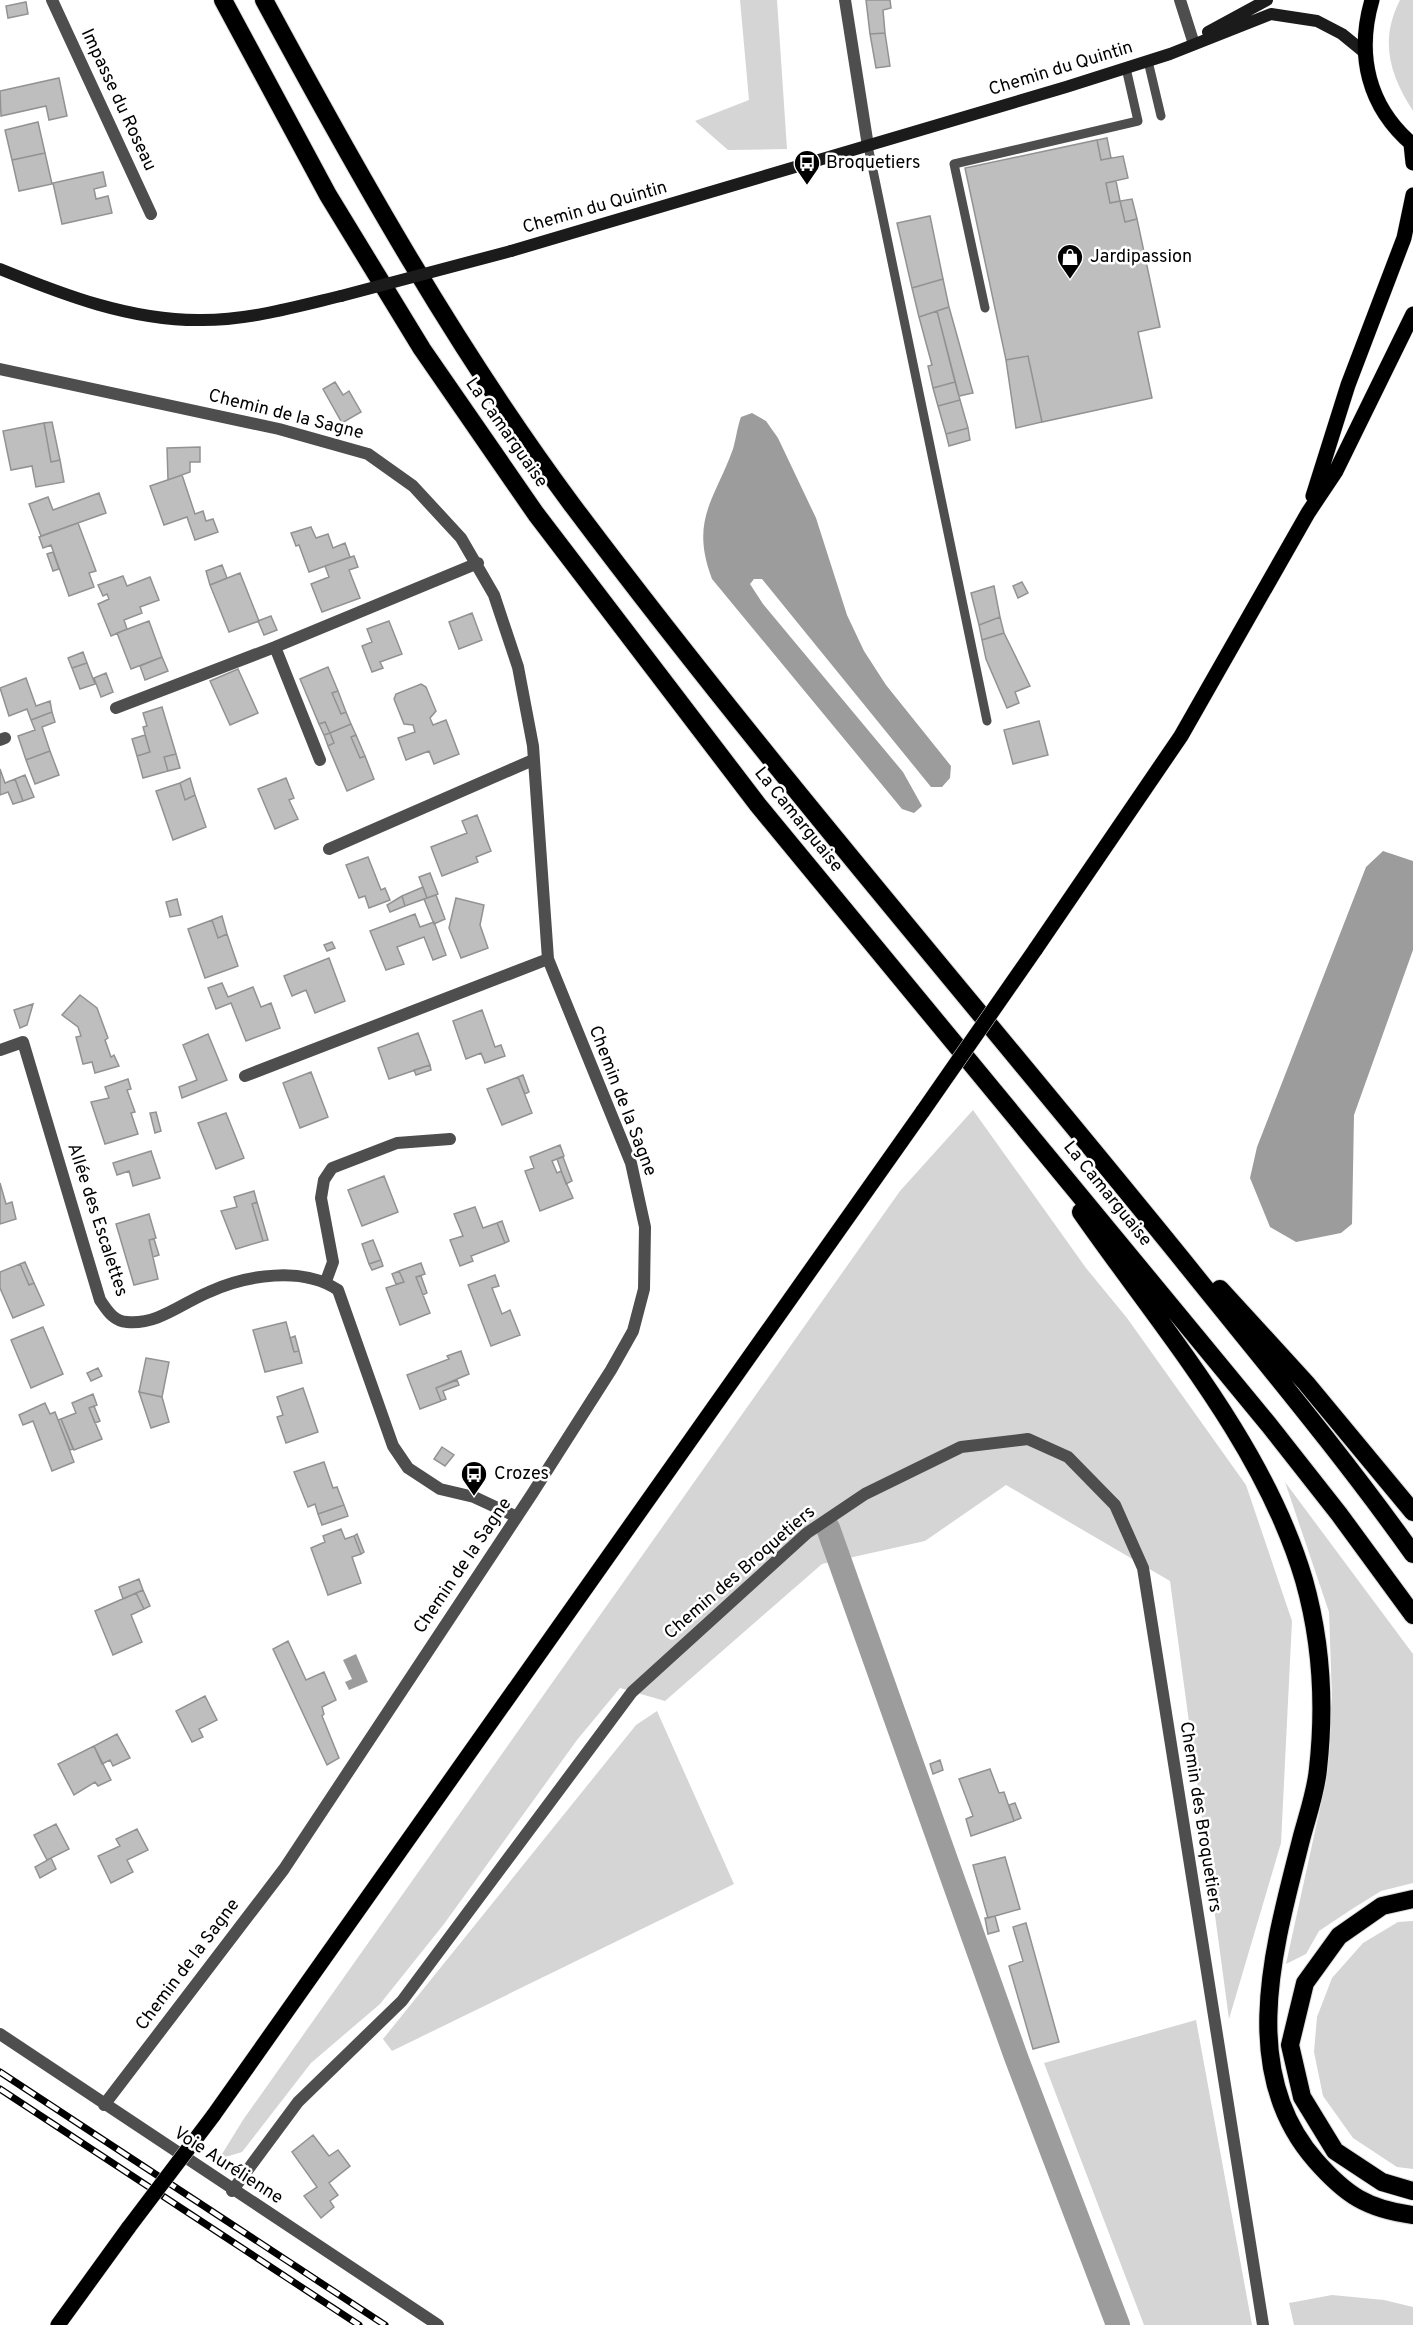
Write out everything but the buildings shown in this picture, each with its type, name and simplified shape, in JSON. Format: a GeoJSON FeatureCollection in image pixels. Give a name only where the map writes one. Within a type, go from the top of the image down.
{"type":"FeatureCollection","features":[{"type":"Feature","properties":{"kind":"highway","name":"La Camarguaise"},"geometry":{"type":"LineString","coordinates":[[223,0],[328,195],[398,310],[422,349],[536,514],[758,806],[1269,1425],[1339,1514],[1413,1615]]}},
{"type":"Feature","properties":{"kind":"highway","name":"La Camarguaise"},"geometry":{"type":"LineString","coordinates":[[264,0],[374,200],[456,335],[570,502],[702,673],[1249,1343],[1413,1554]]}},
{"type":"Feature","properties":{"kind":"highway"},"geometry":{"type":"LineString","coordinates":[[1005,1103],[1208,1389],[1262,1475],[1304,1580],[1322,1672],[1318,1770],[1282,1919],[1267,2002],[1271,2067],[1281,2105],[1307,2151],[1331,2177],[1363,2203],[1413,2215]]}},
{"type":"Feature","properties":{"kind":"highway"},"geometry":{"type":"LineString","coordinates":[[1091,1147],[1306,1383],[1413,1512]]}},
{"type":"Feature","properties":{"kind":"highway"},"geometry":{"type":"LineString","coordinates":[[1413,1899],[1382,1906],[1339,1936],[1305,1983],[1290,2045],[1302,2097],[1335,2151],[1382,2182],[1413,2191]]}},
{"type":"Feature","properties":{"kind":"main road"},"geometry":{"type":"LineString","coordinates":[[1372,0],[1365,26],[1364,52],[1368,78],[1378,103],[1392,125],[1412,144],[1413,163]]}},
{"type":"Feature","properties":{"kind":"main road"},"geometry":{"type":"LineString","coordinates":[[1308,513],[1348,385],[1404,238],[1413,195]]}},
{"type":"Feature","properties":{"kind":"main road"},"geometry":{"type":"LineString","coordinates":[[58,2325],[213,2116],[923,1111],[1181,736],[1247,624],[1308,513],[1336,471],[1413,314]]}},
{"type":"Feature","properties":{"kind":"street","name":"Impasse du Roseau"},"geometry":{"type":"LineString","coordinates":[[52,0],[151,214]]}},
{"type":"Feature","properties":{"kind":"street"},"geometry":{"type":"LineString","coordinates":[[845,0],[868,146]]}},
{"type":"Feature","properties":{"kind":"street"},"geometry":{"type":"LineString","coordinates":[[1180,0],[1194,44]]}},
{"type":"Feature","properties":{"kind":"street","name":"Chemin du Quintin"},"geometry":{"type":"LineString","coordinates":[[1194,44],[1214,27],[1267,0]]}},
{"type":"Feature","properties":{"kind":"street","name":"Chemin du Quintin"},"geometry":{"type":"LineString","coordinates":[[0,269],[69,297],[133,314],[201,320],[261,315],[511,251],[868,146],[1148,61],[1271,14],[1317,21],[1342,34],[1364,52]]}},
{"type":"Feature","properties":{"kind":"street","name":"Chemin de la Sagne"},"geometry":{"type":"LineString","coordinates":[[0,369],[279,429],[368,454],[413,486],[461,538],[478,563],[494,595],[518,667],[533,760],[548,959],[631,1163],[645,1227],[644,1288],[633,1331],[611,1370],[517,1517],[284,1869],[104,2105]]}},
{"type":"Feature","properties":{"kind":"street"},"geometry":{"type":"LineString","coordinates":[[116,708],[274,647],[478,563]]}},
{"type":"Feature","properties":{"kind":"street"},"geometry":{"type":"LineString","coordinates":[[274,647],[320,760]]}},
{"type":"Feature","properties":{"kind":"street"},"geometry":{"type":"LineString","coordinates":[[329,849],[533,760]]}},
{"type":"Feature","properties":{"kind":"street"},"geometry":{"type":"LineString","coordinates":[[245,1076],[548,959]]}},
{"type":"Feature","properties":{"kind":"street","name":"Allée des Escalettes"},"geometry":{"type":"LineString","coordinates":[[0,1050],[23,1042],[100,1300],[112,1316],[126,1322],[144,1321],[174,1311],[209,1292],[247,1280],[300,1275],[326,1281]]}},
{"type":"Feature","properties":{"kind":"street"},"geometry":{"type":"LineString","coordinates":[[450,1139],[397,1143],[332,1168],[324,1180],[321,1198],[333,1262],[326,1281],[338,1290],[393,1446],[408,1468],[440,1489],[474,1497],[517,1517]]}},
{"type":"Feature","properties":{"kind":"street","name":"Chemin des Broquetiers"},"geometry":{"type":"LineString","coordinates":[[232,2191],[297,2102],[402,2001],[632,1692],[807,1533],[865,1494],[961,1447],[1028,1439],[1068,1456],[1115,1504],[1143,1568],[1263,2325]]}},
{"type":"Feature","properties":{"kind":"street","name":"Voie Aurélienne"},"geometry":{"type":"LineString","coordinates":[[0,2034],[232,2191],[438,2325]]}},
{"type":"Feature","properties":{"kind":"lane"},"geometry":{"type":"LineString","coordinates":[[1148,61],[1161,116]]}},
{"type":"Feature","properties":{"kind":"lane"},"geometry":{"type":"LineString","coordinates":[[985,308],[954,164],[1138,122],[1126,68]]}},
{"type":"Feature","properties":{"kind":"lane"},"geometry":{"type":"LineString","coordinates":[[868,146],[987,721]]}},
{"type":"Feature","properties":{"kind":"shaded area"},"geometry":{"type":"Polygon","coordinates":[[[740,0],[777,0],[787,149],[728,150],[695,121],[749,100],[740,0]]]}},
{"type":"Feature","properties":{"kind":"shaded area"},"geometry":{"type":"Polygon","coordinates":[[[1400,0],[1413,0],[1413,111],[1398,84],[1390,57],[1390,30],[1400,0]]]}},
{"type":"Feature","properties":{"kind":"shaded area"},"geometry":{"type":"Polygon","coordinates":[[[752,413],[766,421],[778,438],[816,518],[847,615],[864,651],[886,685],[951,766],[950,778],[942,787],[931,787],[762,579],[754,579],[750,584],[763,604],[903,772],[922,806],[914,813],[902,809],[712,579],[703,541],[707,511],[733,449],[741,417],[752,413]]]}},
{"type":"Feature","properties":{"kind":"shaded area"},"geometry":{"type":"Polygon","coordinates":[[[1383,851],[1413,861],[1413,950],[1354,1115],[1352,1224],[1341,1233],[1296,1242],[1270,1227],[1250,1178],[1257,1147],[1366,867],[1383,851]]]}},
{"type":"Feature","properties":{"kind":"shaded area"},"geometry":{"type":"Polygon","coordinates":[[[973,1110],[1086,1268],[1127,1318],[1246,1485],[1292,1621],[1281,1843],[1229,2019],[1170,1581],[1006,1485],[925,1541],[822,1564],[665,1701],[620,1688],[577,1740],[444,1924],[380,2004],[311,2063],[242,2152],[219,2159],[243,2120],[900,1191],[973,1110]]]}},
{"type":"Feature","properties":{"kind":"shaded area"},"geometry":{"type":"Polygon","coordinates":[[[1285,1482],[1413,1654],[1413,1883],[1381,1891],[1352,1909],[1319,1931],[1306,1954],[1286,1964],[1324,1790],[1332,1697],[1329,1612],[1285,1482]]]}},
{"type":"Feature","properties":{"kind":"shaded area"},"geometry":{"type":"Polygon","coordinates":[[[356,1654],[368,1682],[349,1690],[345,1682],[352,1679],[343,1660],[356,1654]]]}},
{"type":"Feature","properties":{"kind":"shaded area"},"geometry":{"type":"Polygon","coordinates":[[[657,1711],[734,1884],[392,2051],[383,2039],[636,1725],[657,1711]]]}},
{"type":"Feature","properties":{"kind":"shaded area"},"geometry":{"type":"Polygon","coordinates":[[[1413,1921],[1413,2169],[1397,2167],[1353,2138],[1323,2096],[1314,2052],[1317,2017],[1332,1978],[1363,1943],[1398,1922],[1413,1921]]]}},
{"type":"Feature","properties":{"kind":"shaded area"},"geometry":{"type":"Polygon","coordinates":[[[1196,2020],[1252,2325],[1144,2325],[1044,2063],[1196,2020]]]}},
{"type":"Feature","properties":{"kind":"shaded area"},"geometry":{"type":"Polygon","coordinates":[[[1332,2295],[1384,2300],[1413,2307],[1413,2325],[1294,2325],[1289,2303],[1332,2295]]]}},
{"type":"Feature","properties":{"kind":"waterway"},"geometry":{"type":"LineString","coordinates":[[828,1528],[1016,2057],[1118,2325]]}},
{"type":"Feature","properties":{"kind":"railway"},"geometry":{"type":"LineString","coordinates":[[0,2072],[385,2325]]}},
{"type":"Feature","properties":{"kind":"railway"},"geometry":{"type":"LineString","coordinates":[[0,2089],[359,2325]]}},
{"type":"Feature","properties":{"kind":"place","name":"Broquetiers"},"geometry":{"type":"Point","coordinates":[807,186]}},
{"type":"Feature","properties":{"kind":"place","name":"Jardipassion"},"geometry":{"type":"Point","coordinates":[1070,280]}},
{"type":"Feature","properties":{"kind":"place","name":"Crozes"},"geometry":{"type":"Point","coordinates":[474,1497]}}]}
